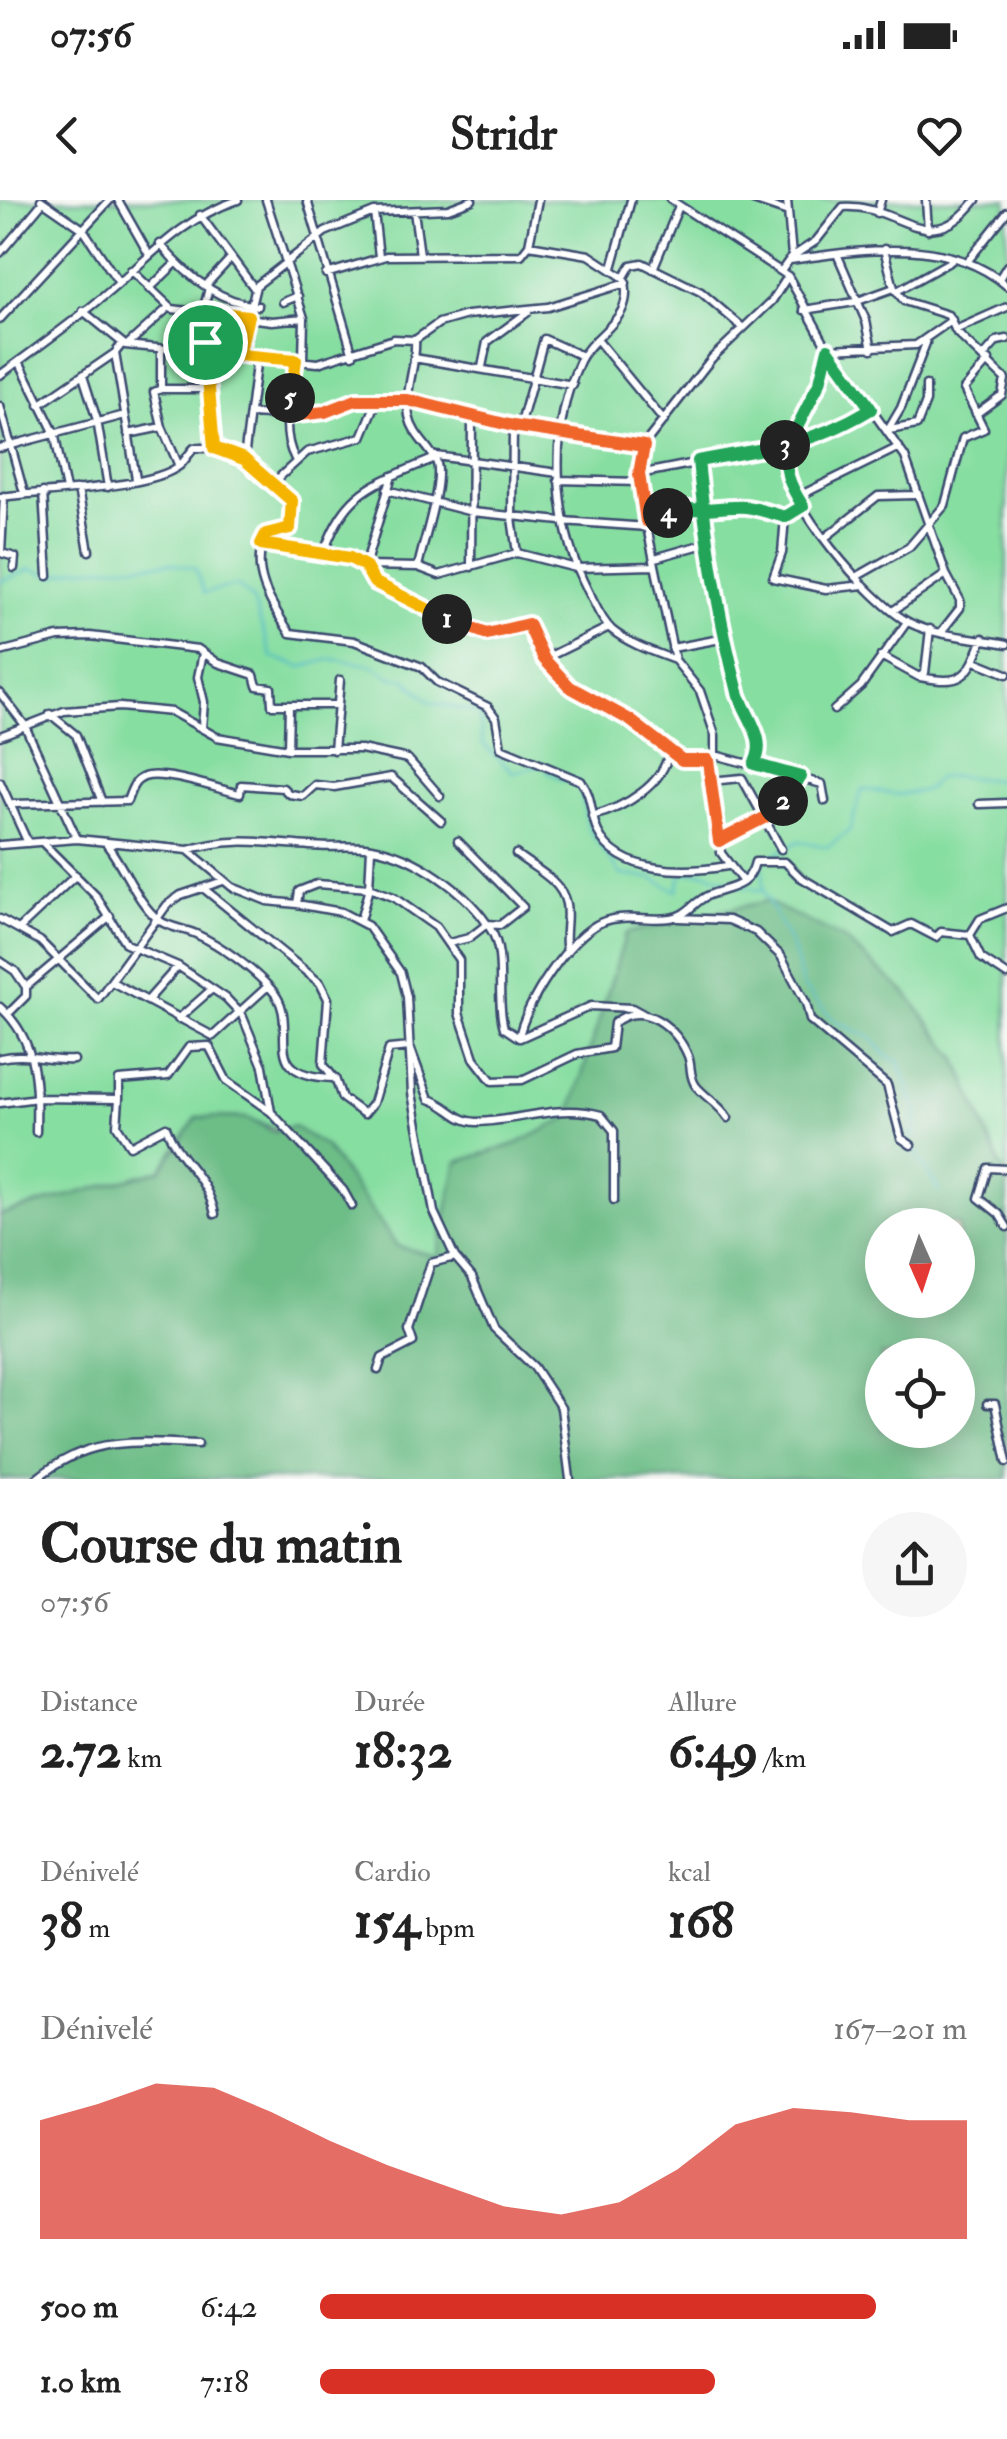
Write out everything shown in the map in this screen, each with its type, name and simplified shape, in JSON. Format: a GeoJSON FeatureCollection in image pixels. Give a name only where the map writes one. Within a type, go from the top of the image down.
{"type":"FeatureCollection","features":[{"type":"Feature","properties":{"kind":"street"},"geometry":{"type":"LineString","coordinates":[[0,319],[110,200]]}},
{"type":"Feature","properties":{"kind":"street"},"geometry":{"type":"LineString","coordinates":[[118,200],[148,253]]}},
{"type":"Feature","properties":{"kind":"street"},"geometry":{"type":"LineString","coordinates":[[0,375],[119,284],[160,244],[200,216],[238,200]]}},
{"type":"Feature","properties":{"kind":"street"},"geometry":{"type":"LineString","coordinates":[[266,200],[304,318],[288,416],[288,441],[295,459]]}},
{"type":"Feature","properties":{"kind":"street"},"geometry":{"type":"LineString","coordinates":[[307,200],[326,274],[342,308],[354,355]]}},
{"type":"Feature","properties":{"kind":"street"},"geometry":{"type":"LineString","coordinates":[[254,290],[316,238],[374,212],[448,210],[472,200]]}},
{"type":"Feature","properties":{"kind":"street"},"geometry":{"type":"LineString","coordinates":[[326,274],[379,257],[520,255],[529,244],[538,200]]}},
{"type":"Feature","properties":{"kind":"street"},"geometry":{"type":"LineString","coordinates":[[612,268],[631,200]]}},
{"type":"Feature","properties":{"kind":"street"},"geometry":{"type":"LineString","coordinates":[[670,200],[785,273],[828,349],[899,447],[961,605],[942,631]]}},
{"type":"Feature","properties":{"kind":"street"},"geometry":{"type":"LineString","coordinates":[[753,200],[788,212]]}},
{"type":"Feature","properties":{"kind":"street"},"geometry":{"type":"LineString","coordinates":[[674,660],[639,478],[644,446],[742,327],[772,301],[791,258],[787,200]]}},
{"type":"Feature","properties":{"kind":"street"},"geometry":{"type":"LineString","coordinates":[[877,213],[881,200]]}},
{"type":"Feature","properties":{"kind":"street"},"geometry":{"type":"LineString","coordinates":[[926,200],[928,230]]}},
{"type":"Feature","properties":{"kind":"street"},"geometry":{"type":"LineString","coordinates":[[791,258],[808,249],[833,215],[849,203],[928,230],[956,222],[976,200]]}},
{"type":"Feature","properties":{"kind":"street"},"geometry":{"type":"LineString","coordinates":[[0,253],[42,202],[83,228],[119,284]]}},
{"type":"Feature","properties":{"kind":"street"},"geometry":{"type":"LineString","coordinates":[[653,269],[679,206]]}},
{"type":"Feature","properties":{"kind":"street"},"geometry":{"type":"LineString","coordinates":[[414,211],[420,255]]}},
{"type":"Feature","properties":{"kind":"street"},"geometry":{"type":"LineString","coordinates":[[374,212],[379,257]]}},
{"type":"Feature","properties":{"kind":"street"},"geometry":{"type":"LineString","coordinates":[[967,262],[1007,212]]}},
{"type":"Feature","properties":{"kind":"street"},"geometry":{"type":"LineString","coordinates":[[200,216],[254,290],[254,306],[239,355]]}},
{"type":"Feature","properties":{"kind":"street"},"geometry":{"type":"LineString","coordinates":[[160,244],[176,263],[208,287],[254,306]]}},
{"type":"Feature","properties":{"kind":"street"},"geometry":{"type":"LineString","coordinates":[[529,244],[589,254],[625,281]]}},
{"type":"Feature","properties":{"kind":"street"},"geometry":{"type":"LineString","coordinates":[[791,258],[900,247],[967,262],[1007,286]]}},
{"type":"Feature","properties":{"kind":"street"},"geometry":{"type":"LineString","coordinates":[[884,249],[895,290],[910,305],[932,308],[952,320],[955,330],[1006,382],[1002,395],[976,414]]}},
{"type":"Feature","properties":{"kind":"street"},"geometry":{"type":"LineString","coordinates":[[838,256],[866,321],[872,349]]}},
{"type":"Feature","properties":{"kind":"street"},"geometry":{"type":"LineString","coordinates":[[206,389],[203,311],[208,287],[230,259]]}},
{"type":"Feature","properties":{"kind":"street"},"geometry":{"type":"LineString","coordinates":[[804,310],[855,302],[895,290],[952,260]]}},
{"type":"Feature","properties":{"kind":"street"},"geometry":{"type":"LineString","coordinates":[[742,327],[701,292],[638,262],[625,281],[621,315],[582,356],[563,432],[558,476],[562,521],[576,568],[608,627],[674,660],[700,690],[715,735],[710,781],[719,841],[726,866],[742,882]]}},
{"type":"Feature","properties":{"kind":"street"},"geometry":{"type":"LineString","coordinates":[[149,289],[176,263]]}},
{"type":"Feature","properties":{"kind":"street"},"geometry":{"type":"LineString","coordinates":[[999,279],[1007,266]]}},
{"type":"Feature","properties":{"kind":"street"},"geometry":{"type":"LineString","coordinates":[[131,270],[168,307],[272,321],[304,318]]}},
{"type":"Feature","properties":{"kind":"street"},"geometry":{"type":"LineString","coordinates":[[83,311],[124,344],[318,363],[394,340],[415,340],[439,324],[467,314],[534,310],[600,294],[625,281]]}},
{"type":"Feature","properties":{"kind":"street"},"geometry":{"type":"LineString","coordinates":[[282,302],[298,296]]}},
{"type":"Feature","properties":{"kind":"street"},"geometry":{"type":"LineString","coordinates":[[39,405],[115,352],[168,307]]}},
{"type":"Feature","properties":{"kind":"street"},"geometry":{"type":"LineString","coordinates":[[955,330],[1007,308]]}},
{"type":"Feature","properties":{"kind":"street"},"geometry":{"type":"LineString","coordinates":[[482,366],[487,342],[534,310]]}},
{"type":"Feature","properties":{"kind":"street"},"geometry":{"type":"LineString","coordinates":[[888,430],[901,408],[926,342],[952,320]]}},
{"type":"Feature","properties":{"kind":"street"},"geometry":{"type":"LineString","coordinates":[[517,553],[512,518],[517,426],[544,338],[582,356]]}},
{"type":"Feature","properties":{"kind":"street"},"geometry":{"type":"LineString","coordinates":[[856,577],[909,547],[946,502],[962,438],[984,429],[964,389],[997,342],[1007,339]]}},
{"type":"Feature","properties":{"kind":"street"},"geometry":{"type":"LineString","coordinates":[[415,340],[406,380],[408,400],[414,428],[432,456],[438,474],[418,567]]}},
{"type":"Feature","properties":{"kind":"street"},"geometry":{"type":"LineString","coordinates":[[599,342],[664,421]]}},
{"type":"Feature","properties":{"kind":"street"},"geometry":{"type":"LineString","coordinates":[[828,349],[872,349],[926,342]]}},
{"type":"Feature","properties":{"kind":"street"},"geometry":{"type":"LineString","coordinates":[[828,349],[820,382],[788,445],[786,467],[798,498],[856,577],[907,622],[1007,644]]}},
{"type":"Feature","properties":{"kind":"street"},"geometry":{"type":"LineString","coordinates":[[161,350],[161,389]]}},
{"type":"Feature","properties":{"kind":"street"},"geometry":{"type":"LineString","coordinates":[[115,352],[136,479]]}},
{"type":"Feature","properties":{"kind":"street"},"geometry":{"type":"LineString","coordinates":[[244,459],[258,357]]}},
{"type":"Feature","properties":{"kind":"street"},"geometry":{"type":"LineString","coordinates":[[414,358],[446,366],[482,366],[573,385]]}},
{"type":"Feature","properties":{"kind":"street"},"geometry":{"type":"LineString","coordinates":[[19,361],[54,432],[66,490]]}},
{"type":"Feature","properties":{"kind":"street"},"geometry":{"type":"LineString","coordinates":[[83,376],[97,420],[108,486]]}},
{"type":"Feature","properties":{"kind":"street"},"geometry":{"type":"LineString","coordinates":[[888,430],[917,425],[926,402],[926,385]]}},
{"type":"Feature","properties":{"kind":"street"},"geometry":{"type":"LineString","coordinates":[[179,466],[162,427],[154,392],[211,390],[214,448]]}},
{"type":"Feature","properties":{"kind":"street"},"geometry":{"type":"LineString","coordinates":[[250,414],[288,416],[325,412],[356,400],[408,400],[472,418],[644,446]]}},
{"type":"Feature","properties":{"kind":"street"},"geometry":{"type":"LineString","coordinates":[[272,484],[295,459],[362,437],[377,401]]}},
{"type":"Feature","properties":{"kind":"street"},"geometry":{"type":"LineString","coordinates":[[0,406],[24,493]]}},
{"type":"Feature","properties":{"kind":"street"},"geometry":{"type":"LineString","coordinates":[[323,556],[339,513],[368,488],[432,456],[558,476],[639,478],[698,461],[788,445],[871,409]]}},
{"type":"Feature","properties":{"kind":"street"},"geometry":{"type":"LineString","coordinates":[[0,448],[124,415]]}},
{"type":"Feature","properties":{"kind":"street"},"geometry":{"type":"LineString","coordinates":[[472,418],[472,512],[468,529],[472,568]]}},
{"type":"Feature","properties":{"kind":"street"},"geometry":{"type":"LineString","coordinates":[[128,434],[162,427]]}},
{"type":"Feature","properties":{"kind":"street"},"geometry":{"type":"LineString","coordinates":[[798,498],[899,447]]}},
{"type":"Feature","properties":{"kind":"street"},"geometry":{"type":"LineString","coordinates":[[14,568],[16,557],[0,553],[2,496],[108,486],[179,466],[194,448],[214,448],[244,459],[292,501],[290,528],[266,534],[261,544],[258,576],[290,633],[354,641],[422,667],[436,682],[488,706],[496,718],[501,748],[581,781],[590,797],[591,816],[602,840],[632,862],[703,870],[726,866]]}},
{"type":"Feature","properties":{"kind":"street"},"geometry":{"type":"LineString","coordinates":[[698,461],[717,610],[738,690],[759,742],[754,764]]}},
{"type":"Feature","properties":{"kind":"street"},"geometry":{"type":"LineString","coordinates":[[392,476],[365,566],[374,582],[442,618],[487,634],[528,624],[544,659],[570,687],[630,720],[670,750],[691,762],[712,758],[801,777],[822,784],[825,801]]}},
{"type":"Feature","properties":{"kind":"street"},"geometry":{"type":"LineString","coordinates":[[78,489],[89,552]]}},
{"type":"Feature","properties":{"kind":"street"},"geometry":{"type":"LineString","coordinates":[[386,490],[472,512],[562,521],[646,524],[683,505],[703,510],[737,503],[785,517],[803,506]]}},
{"type":"Feature","properties":{"kind":"street"},"geometry":{"type":"LineString","coordinates":[[43,492],[48,576]]}},
{"type":"Feature","properties":{"kind":"street"},"geometry":{"type":"LineString","coordinates":[[826,537],[878,496],[916,495]]}},
{"type":"Feature","properties":{"kind":"street"},"geometry":{"type":"LineString","coordinates":[[785,517],[782,553],[773,578],[826,589],[864,585]]}},
{"type":"Feature","properties":{"kind":"street"},"geometry":{"type":"LineString","coordinates":[[261,544],[350,558],[365,566],[418,567],[439,575],[517,553],[576,568],[655,562],[711,542]]}},
{"type":"Feature","properties":{"kind":"street"},"geometry":{"type":"LineString","coordinates":[[894,610],[946,574]]}},
{"type":"Feature","properties":{"kind":"street"},"geometry":{"type":"LineString","coordinates":[[834,710],[861,686],[907,622]]}},
{"type":"Feature","properties":{"kind":"street"},"geometry":{"type":"LineString","coordinates":[[544,659],[608,627]]}},
{"type":"Feature","properties":{"kind":"street"},"geometry":{"type":"LineString","coordinates":[[919,677],[925,673],[930,630]]}},
{"type":"Feature","properties":{"kind":"street"},"geometry":{"type":"LineString","coordinates":[[0,652],[58,637],[90,636],[203,652],[218,663],[254,675],[257,686],[271,688],[272,706],[335,705]]}},
{"type":"Feature","properties":{"kind":"street"},"geometry":{"type":"LineString","coordinates":[[672,648],[726,638]]}},
{"type":"Feature","properties":{"kind":"street"},"geometry":{"type":"LineString","coordinates":[[881,656],[938,684],[952,681],[975,661],[983,638]]}},
{"type":"Feature","properties":{"kind":"street"},"geometry":{"type":"LineString","coordinates":[[202,730],[204,702],[198,677],[203,652]]}},
{"type":"Feature","properties":{"kind":"street"},"geometry":{"type":"LineString","coordinates":[[975,661],[1007,674]]}},
{"type":"Feature","properties":{"kind":"street"},"geometry":{"type":"LineString","coordinates":[[334,750],[340,680]]}},
{"type":"Feature","properties":{"kind":"street"},"geometry":{"type":"LineString","coordinates":[[0,693],[24,724],[77,839]]}},
{"type":"Feature","properties":{"kind":"street"},"geometry":{"type":"LineString","coordinates":[[288,749],[289,706]]}},
{"type":"Feature","properties":{"kind":"street"},"geometry":{"type":"LineString","coordinates":[[0,736],[50,714],[120,707],[172,712],[202,730],[288,749],[361,749],[408,759],[440,796]]}},
{"type":"Feature","properties":{"kind":"street"},"geometry":{"type":"LineString","coordinates":[[50,714],[76,735],[102,802]]}},
{"type":"Feature","properties":{"kind":"street"},"geometry":{"type":"LineString","coordinates":[[591,816],[622,806],[644,789],[667,768],[670,750]]}},
{"type":"Feature","properties":{"kind":"street"},"geometry":{"type":"LineString","coordinates":[[14,804],[127,801],[134,782],[144,776],[159,775],[240,794],[241,785],[283,788],[289,794],[302,796],[314,785],[334,787],[392,777],[441,821]]}},
{"type":"Feature","properties":{"kind":"street"},"geometry":{"type":"LineString","coordinates":[[719,841],[764,818],[801,777]]}},
{"type":"Feature","properties":{"kind":"street"},"geometry":{"type":"LineString","coordinates":[[710,781],[742,778],[781,849]]}},
{"type":"Feature","properties":{"kind":"street"},"geometry":{"type":"LineString","coordinates":[[1,786],[14,804],[28,843]]}},
{"type":"Feature","properties":{"kind":"street"},"geometry":{"type":"LineString","coordinates":[[979,804],[1007,802]]}},
{"type":"Feature","properties":{"kind":"street"},"geometry":{"type":"LineString","coordinates":[[0,845],[77,839],[188,850],[221,839],[371,848],[397,854],[435,877],[487,924],[499,946],[500,1016],[504,1028],[520,1038]]}},
{"type":"Feature","properties":{"kind":"street"},"geometry":{"type":"LineString","coordinates":[[458,841],[522,907],[500,925],[487,924]]}},
{"type":"Feature","properties":{"kind":"street"},"geometry":{"type":"LineString","coordinates":[[43,843],[76,875],[110,916],[116,933],[132,948],[178,966],[242,1015],[263,1066],[271,1112]]}},
{"type":"Feature","properties":{"kind":"street"},"geometry":{"type":"LineString","coordinates":[[114,843],[107,845],[156,918],[198,935],[268,986],[285,1016],[282,1047],[287,1057],[308,1079],[335,1078]]}},
{"type":"Feature","properties":{"kind":"street"},"geometry":{"type":"LineString","coordinates":[[360,920],[369,888],[371,848]]}},
{"type":"Feature","properties":{"kind":"street"},"geometry":{"type":"LineString","coordinates":[[188,850],[223,881],[267,900],[360,920],[378,935],[401,973],[412,1093],[434,1212],[455,1257],[472,1277],[494,1329],[534,1367],[561,1408],[570,1479]]}},
{"type":"Feature","properties":{"kind":"street"},"geometry":{"type":"LineString","coordinates":[[516,854],[542,870],[561,893],[566,905],[567,952]]}},
{"type":"Feature","properties":{"kind":"street"},"geometry":{"type":"LineString","coordinates":[[671,918],[710,895],[735,889],[752,874],[754,862],[784,862],[800,877],[893,932],[911,924],[936,937],[941,932],[970,935]]}},
{"type":"Feature","properties":{"kind":"street"},"geometry":{"type":"LineString","coordinates":[[21,927],[76,875]]}},
{"type":"Feature","properties":{"kind":"street"},"geometry":{"type":"LineString","coordinates":[[0,919],[21,927],[98,1000],[156,918],[182,895],[223,881]]}},
{"type":"Feature","properties":{"kind":"street"},"geometry":{"type":"LineString","coordinates":[[297,904],[306,886],[369,888],[394,897],[436,927],[459,960],[463,1026],[474,1058],[492,1081],[522,1080],[577,1054],[611,1048],[614,1023],[644,1014]]}},
{"type":"Feature","properties":{"kind":"street"},"geometry":{"type":"LineString","coordinates":[[203,888],[320,983],[328,998],[323,1064],[335,1078],[342,1098],[364,1114],[373,1103],[389,1048],[410,1047]]}},
{"type":"Feature","properties":{"kind":"street"},"geometry":{"type":"LineString","coordinates":[[970,935],[980,919],[1007,908]]}},
{"type":"Feature","properties":{"kind":"street"},"geometry":{"type":"LineString","coordinates":[[26,987],[110,916]]}},
{"type":"Feature","properties":{"kind":"street"},"geometry":{"type":"LineString","coordinates":[[520,1038],[522,1022],[548,974],[596,924],[619,916],[728,920],[756,932],[781,956],[806,1003],[810,1020],[886,1085],[902,1138],[911,1145]]}},
{"type":"Feature","properties":{"kind":"street"},"geometry":{"type":"LineString","coordinates":[[448,942],[458,944],[483,931],[487,924]]}},
{"type":"Feature","properties":{"kind":"street"},"geometry":{"type":"LineString","coordinates":[[970,935],[981,958],[1007,975]]}},
{"type":"Feature","properties":{"kind":"street"},"geometry":{"type":"LineString","coordinates":[[0,961],[26,987],[26,996],[8,1014]]}},
{"type":"Feature","properties":{"kind":"street"},"geometry":{"type":"LineString","coordinates":[[148,1000],[178,966]]}},
{"type":"Feature","properties":{"kind":"street"},"geometry":{"type":"LineString","coordinates":[[112,982],[213,1036],[242,1015],[268,986]]}},
{"type":"Feature","properties":{"kind":"street"},"geometry":{"type":"LineString","coordinates":[[178,1019],[212,989]]}},
{"type":"Feature","properties":{"kind":"street"},"geometry":{"type":"LineString","coordinates":[[520,1038],[591,1006],[632,1008],[660,1019],[671,1030],[688,1056],[694,1084],[728,1118]]}},
{"type":"Feature","properties":{"kind":"street"},"geometry":{"type":"LineString","coordinates":[[0,1007],[31,1054],[37,1098],[36,1132]]}},
{"type":"Feature","properties":{"kind":"street"},"geometry":{"type":"LineString","coordinates":[[214,1214],[210,1189],[173,1148],[166,1127],[130,1146],[118,1126],[119,1080],[168,1076],[189,1047],[209,1046],[227,1081],[271,1112],[343,1190],[352,1206]]}},
{"type":"Feature","properties":{"kind":"street"},"geometry":{"type":"LineString","coordinates":[[410,1047],[429,1099],[444,1103],[461,1120],[477,1122],[570,1110],[601,1115],[614,1131],[614,1200]]}},
{"type":"Feature","properties":{"kind":"street"},"geometry":{"type":"LineString","coordinates":[[0,1058],[31,1054],[74,1060]]}},
{"type":"Feature","properties":{"kind":"street"},"geometry":{"type":"LineString","coordinates":[[0,1103],[37,1098],[119,1099]]}},
{"type":"Feature","properties":{"kind":"street"},"geometry":{"type":"LineString","coordinates":[[1007,1169],[988,1168],[979,1198],[1007,1227]]}},
{"type":"Feature","properties":{"kind":"street"},"geometry":{"type":"LineString","coordinates":[[378,1370],[382,1358],[414,1342],[409,1330],[431,1263],[455,1257]]}},
{"type":"Feature","properties":{"kind":"street"},"geometry":{"type":"LineString","coordinates":[[986,1404],[995,1404],[1007,1462]]}},
{"type":"Feature","properties":{"kind":"street"},"geometry":{"type":"LineString","coordinates":[[36,1479],[63,1458],[105,1442],[198,1444]]}},
{"type":"Feature","properties":{"kind":"green space"},"geometry":{"type":"Polygon","coordinates":[[[0,200],[1007,200],[1007,1182],[956,1058],[591,1055],[569,1118],[516,1144],[458,1162],[438,1257],[397,1246],[325,1146],[247,1118],[198,1117],[161,1170],[0,1215],[0,200]]]}},
{"type":"Feature","properties":{"kind":"green space"},"geometry":{"type":"Polygon","coordinates":[[[766,901],[844,939],[906,993],[956,1058],[1007,1182],[1007,1479],[0,1479],[0,1215],[161,1170],[197,1117],[247,1118],[275,1132],[293,1126],[325,1146],[397,1246],[437,1257],[457,1162],[516,1144],[569,1117],[626,933],[766,901]]]}},
{"type":"Feature","properties":{"kind":"waterway"},"geometry":{"type":"LineString","coordinates":[[0,582],[31,569],[54,576],[76,569],[169,563],[195,568],[204,593],[237,585],[253,600],[272,657],[302,667],[331,659],[371,665],[394,679],[404,678],[430,702],[479,713],[483,744],[513,772],[539,766]]}},
{"type":"Feature","properties":{"kind":"waterway"},"geometry":{"type":"LineString","coordinates":[[546,770],[562,780],[579,782],[588,828],[621,875],[652,878],[677,891],[682,873],[707,873],[733,883]]}},
{"type":"Feature","properties":{"kind":"waterway"},"geometry":{"type":"LineString","coordinates":[[767,859],[799,841],[828,847],[850,830],[862,789],[899,795],[927,790],[937,778],[1007,781]]}},
{"type":"Feature","properties":{"kind":"waterway"},"geometry":{"type":"LineString","coordinates":[[763,865],[763,891],[792,947],[803,987],[836,1022],[870,1037],[887,1056],[899,1062],[917,1113],[911,1145],[939,1191]]}},
{"type":"Feature","properties":{"kind":"waterway"},"geometry":{"type":"LineString","coordinates":[[741,886],[763,891]]}},
{"type":"Feature","properties":{"kind":"route"},"geometry":{"type":"LineString","coordinates":[[205,342],[203,311],[248,316],[239,355],[296,360],[288,416],[325,412],[356,400],[408,400],[513,426],[644,446],[639,474],[646,521],[683,505],[703,510],[737,503],[785,517],[790,510],[803,506],[788,478],[785,456],[788,445],[825,370],[828,349],[871,409],[798,442],[788,445],[698,461],[703,510],[711,542],[717,610],[738,690],[759,742],[760,755],[754,764],[801,777],[784,800],[764,818],[719,841],[708,760],[682,760],[630,720],[570,687],[544,659],[528,624],[487,634],[432,614],[374,582],[365,566],[350,558],[261,544],[266,534],[290,528],[292,501],[244,459],[214,448],[205,342]]}}]}
